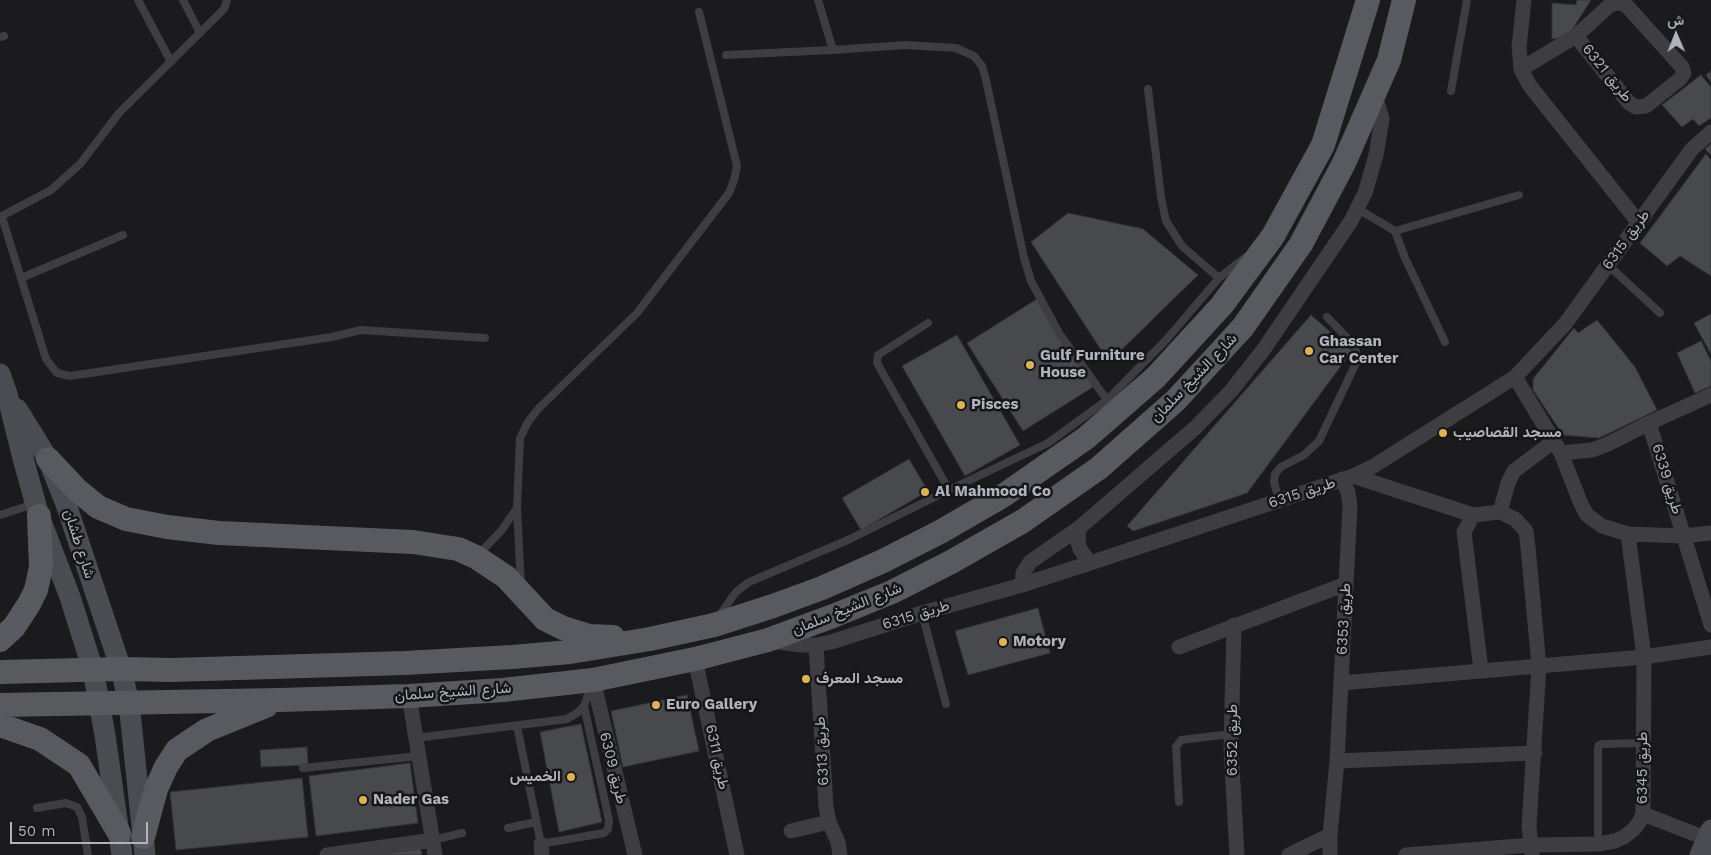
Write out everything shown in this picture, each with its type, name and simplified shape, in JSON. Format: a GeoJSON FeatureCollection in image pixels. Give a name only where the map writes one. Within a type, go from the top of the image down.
{"type":"FeatureCollection","features":[{"type":"Feature","properties":{"kind":"main road","name":"شارع الشيخ سلمان"},"geometry":{"type":"LineString","coordinates":[[0,672],[121,669],[181,670],[405,663],[570,652],[650,639],[714,624],[797,597],[883,561],[940,532],[1012,489],[1086,438],[1156,377],[1222,305],[1273,236],[1322,145],[1368,0]]}},
{"type":"Feature","properties":{"kind":"main road","name":"شارع الشيخ سلمان"},"geometry":{"type":"LineString","coordinates":[[0,705],[409,696],[502,690],[593,680],[695,660],[768,640],[892,592],[951,562],[1024,521],[1099,468],[1176,400],[1243,328],[1301,244],[1344,163],[1389,60],[1404,0]]}},
{"type":"Feature","properties":{"kind":"main road"},"geometry":{"type":"LineString","coordinates":[[48,459],[76,489],[98,508],[126,519],[167,527],[219,533],[413,542],[458,549],[476,557],[506,577],[545,619],[563,628],[590,636],[650,639]]}},
{"type":"Feature","properties":{"kind":"main road"},"geometry":{"type":"LineString","coordinates":[[0,640],[14,627],[30,604],[36,590],[41,567],[38,510]]}},
{"type":"Feature","properties":{"kind":"main road"},"geometry":{"type":"LineString","coordinates":[[144,846],[156,789],[166,767],[177,750],[208,730],[280,700]]}},
{"type":"Feature","properties":{"kind":"main road"},"geometry":{"type":"LineString","coordinates":[[0,725],[40,739],[79,765],[121,844]]}},
{"type":"Feature","properties":{"kind":"street"},"geometry":{"type":"LineString","coordinates":[[1524,0],[1519,47],[1521,68],[1530,86],[1639,222]]}},
{"type":"Feature","properties":{"kind":"street","name":"طريق 6321"},"geometry":{"type":"LineString","coordinates":[[1521,68],[1576,36],[1610,5],[1617,3],[1626,5],[1682,67],[1684,73],[1646,106],[1636,107],[1629,103],[1576,36]]}},
{"type":"Feature","properties":{"kind":"street"},"geometry":{"type":"LineString","coordinates":[[1022,585],[1023,573],[1030,562],[1079,528],[1196,427],[1231,391],[1270,341],[1324,262],[1358,209],[1365,193],[1376,155],[1382,119],[1374,92]]}},
{"type":"Feature","properties":{"kind":"street","name":"طريق 6315"},"geometry":{"type":"LineString","coordinates":[[768,640],[788,644],[816,645],[1022,585],[1348,478],[1372,467],[1515,377],[1565,324],[1692,149],[1711,132]]}},
{"type":"Feature","properties":{"kind":"street","name":"شارع طشان"},"geometry":{"type":"LineString","coordinates":[[0,374],[38,510],[70,597],[93,670],[100,703],[121,844]]}},
{"type":"Feature","properties":{"kind":"street"},"geometry":{"type":"LineString","coordinates":[[1515,377],[1557,447],[1581,504],[1588,515],[1602,526],[1628,534],[1684,536],[1711,533]]}},
{"type":"Feature","properties":{"kind":"street","name":"شارع طشان"},"geometry":{"type":"LineString","coordinates":[[7,394],[48,459],[66,504],[121,669],[129,703],[144,846]]}},
{"type":"Feature","properties":{"kind":"street","name":"طريق 6339"},"geometry":{"type":"LineString","coordinates":[[1557,447],[1592,450],[1711,395]]}},
{"type":"Feature","properties":{"kind":"street","name":"طريق 6339"},"geometry":{"type":"LineString","coordinates":[[1649,423],[1711,624]]}},
{"type":"Feature","properties":{"kind":"street"},"geometry":{"type":"LineString","coordinates":[[1500,512],[1508,483],[1514,471],[1557,447]]}},
{"type":"Feature","properties":{"kind":"street"},"geometry":{"type":"LineString","coordinates":[[1348,478],[1473,515],[1484,512],[1500,512],[1515,519],[1526,531],[1540,666],[1529,826],[1532,850]]}},
{"type":"Feature","properties":{"kind":"street","name":"طريق 6353"},"geometry":{"type":"LineString","coordinates":[[1330,855],[1350,506],[1348,478]]}},
{"type":"Feature","properties":{"kind":"street"},"geometry":{"type":"LineString","coordinates":[[1473,515],[1464,532],[1464,547],[1481,670]]}},
{"type":"Feature","properties":{"kind":"street"},"geometry":{"type":"LineString","coordinates":[[1079,528],[1078,542],[1080,549],[1090,563]]}},
{"type":"Feature","properties":{"kind":"street","name":"طريق 6345"},"geometry":{"type":"LineString","coordinates":[[1406,855],[1532,850],[1598,844],[1624,837],[1640,821],[1643,814],[1644,657],[1628,534]]}},
{"type":"Feature","properties":{"kind":"street"},"geometry":{"type":"LineString","coordinates":[[1179,647],[1346,584]]}},
{"type":"Feature","properties":{"kind":"street","name":"طريق 6352"},"geometry":{"type":"LineString","coordinates":[[1234,626],[1231,734],[1237,855]]}},
{"type":"Feature","properties":{"kind":"street","name":"طريق 6313"},"geometry":{"type":"LineString","coordinates":[[816,645],[826,807],[829,822],[838,842],[840,855]]}},
{"type":"Feature","properties":{"kind":"street"},"geometry":{"type":"LineString","coordinates":[[1341,682],[1644,657],[1711,647]]}},
{"type":"Feature","properties":{"kind":"street","name":"طريق 6311"},"geometry":{"type":"LineString","coordinates":[[695,660],[737,855]]}},
{"type":"Feature","properties":{"kind":"street","name":"طريق 6309"},"geometry":{"type":"LineString","coordinates":[[593,680],[635,855]]}},
{"type":"Feature","properties":{"kind":"street"},"geometry":{"type":"LineString","coordinates":[[327,855],[434,847],[409,696]]}},
{"type":"Feature","properties":{"kind":"street"},"geometry":{"type":"LineString","coordinates":[[1336,761],[1535,753]]}},
{"type":"Feature","properties":{"kind":"street"},"geometry":{"type":"LineString","coordinates":[[1643,814],[1706,841]]}},
{"type":"Feature","properties":{"kind":"street"},"geometry":{"type":"LineString","coordinates":[[791,832],[829,822]]}},
{"type":"Feature","properties":{"kind":"street"},"geometry":{"type":"LineString","coordinates":[[1289,855],[1330,835]]}},
{"type":"Feature","properties":{"kind":"lane"},"geometry":{"type":"LineString","coordinates":[[138,0],[171,62]]}},
{"type":"Feature","properties":{"kind":"lane"},"geometry":{"type":"LineString","coordinates":[[182,0],[200,33]]}},
{"type":"Feature","properties":{"kind":"lane"},"geometry":{"type":"LineString","coordinates":[[227,0],[224,9],[120,113],[80,164],[51,190],[1,217],[46,359],[57,373],[70,376],[332,337],[361,330],[485,338]]}},
{"type":"Feature","properties":{"kind":"lane"},"geometry":{"type":"LineString","coordinates":[[818,0],[833,50]]}},
{"type":"Feature","properties":{"kind":"lane"},"geometry":{"type":"LineString","coordinates":[[1451,91],[1467,0]]}},
{"type":"Feature","properties":{"kind":"lane"},"geometry":{"type":"LineString","coordinates":[[522,596],[517,508],[520,438],[528,422],[538,409],[637,314],[729,194],[734,180],[737,166],[699,12]]}},
{"type":"Feature","properties":{"kind":"lane"},"geometry":{"type":"LineString","coordinates":[[726,55],[905,45],[956,48],[974,56],[982,66],[1024,258],[1031,281],[1059,332],[1107,400]]}},
{"type":"Feature","properties":{"kind":"lane"},"geometry":{"type":"LineString","coordinates":[[1148,89],[1161,198],[1166,221],[1182,246],[1219,278]]}},
{"type":"Feature","properties":{"kind":"lane"},"geometry":{"type":"LineString","coordinates":[[1395,231],[1519,195]]}},
{"type":"Feature","properties":{"kind":"lane"},"geometry":{"type":"LineString","coordinates":[[1358,209],[1395,231],[1405,258],[1445,342]]}},
{"type":"Feature","properties":{"kind":"lane"},"geometry":{"type":"LineString","coordinates":[[21,278],[123,235]]}},
{"type":"Feature","properties":{"kind":"lane"},"geometry":{"type":"LineString","coordinates":[[714,624],[736,592],[749,582],[848,540],[1048,443],[1107,400],[1166,340],[1219,278],[1273,236]]}},
{"type":"Feature","properties":{"kind":"lane"},"geometry":{"type":"LineString","coordinates":[[1608,265],[1660,313]]}},
{"type":"Feature","properties":{"kind":"lane"},"geometry":{"type":"LineString","coordinates":[[1279,500],[1274,482],[1275,474],[1281,467],[1304,455],[1319,441],[1356,364],[1354,345],[1328,317]]}},
{"type":"Feature","properties":{"kind":"lane"},"geometry":{"type":"LineString","coordinates":[[928,323],[878,355],[877,363],[949,490]]}},
{"type":"Feature","properties":{"kind":"lane"},"geometry":{"type":"LineString","coordinates":[[476,557],[501,530],[517,508]]}},
{"type":"Feature","properties":{"kind":"lane"},"geometry":{"type":"LineString","coordinates":[[0,514],[38,510]]}},
{"type":"Feature","properties":{"kind":"lane"},"geometry":{"type":"LineString","coordinates":[[922,613],[946,704]]}},
{"type":"Feature","properties":{"kind":"lane"},"geometry":{"type":"LineString","coordinates":[[416,738],[567,719],[577,714],[584,706],[593,680]]}},
{"type":"Feature","properties":{"kind":"lane"},"geometry":{"type":"LineString","coordinates":[[517,726],[541,850],[604,833],[610,825],[584,706]]}},
{"type":"Feature","properties":{"kind":"lane"},"geometry":{"type":"LineString","coordinates":[[1179,802],[1176,747],[1181,740],[1231,734]]}},
{"type":"Feature","properties":{"kind":"lane"},"geometry":{"type":"LineString","coordinates":[[1598,844],[1599,745],[1643,743]]}},
{"type":"Feature","properties":{"kind":"lane"},"geometry":{"type":"LineString","coordinates":[[303,768],[419,756]]}},
{"type":"Feature","properties":{"kind":"lane"},"geometry":{"type":"LineString","coordinates":[[37,808],[66,803],[76,807],[82,817],[88,855]]}},
{"type":"Feature","properties":{"kind":"lane"},"geometry":{"type":"LineString","coordinates":[[508,828],[536,822]]}},
{"type":"Feature","properties":{"kind":"lane"},"geometry":{"type":"LineString","coordinates":[[434,847],[462,833]]}},
{"type":"Feature","properties":{"kind":"building"},"geometry":{"type":"Polygon","coordinates":[[[1577,0],[1591,0],[1568,36],[1552,39],[1552,3],[1576,5],[1577,0]]]}},
{"type":"Feature","properties":{"kind":"building"},"geometry":{"type":"Polygon","coordinates":[[[1711,71],[1711,82],[1706,75],[1711,71]]]}},
{"type":"Feature","properties":{"kind":"building"},"geometry":{"type":"Polygon","coordinates":[[[1701,75],[1711,87],[1711,118],[1699,126],[1693,119],[1682,127],[1662,105],[1701,75]]]}},
{"type":"Feature","properties":{"kind":"building"},"geometry":{"type":"Polygon","coordinates":[[[1711,144],[1711,155],[1705,149],[1711,144]]]}},
{"type":"Feature","properties":{"kind":"building"},"geometry":{"type":"Polygon","coordinates":[[[1706,154],[1711,160],[1711,276],[1680,256],[1667,266],[1640,243],[1706,154]]]}},
{"type":"Feature","properties":{"kind":"building"},"geometry":{"type":"Polygon","coordinates":[[[1068,213],[1143,229],[1198,275],[1109,362],[1031,242],[1068,213]]]}},
{"type":"Feature","properties":{"kind":"building","name":"Gulf Furniture House"},"geometry":{"type":"Polygon","coordinates":[[[1037,299],[1093,387],[1023,431],[967,343],[1037,299]]]}},
{"type":"Feature","properties":{"kind":"building"},"geometry":{"type":"Polygon","coordinates":[[[1711,314],[1711,354],[1694,323],[1711,314]]]}},
{"type":"Feature","properties":{"kind":"building"},"geometry":{"type":"Polygon","coordinates":[[[1311,315],[1352,351],[1247,493],[1133,531],[1127,526],[1311,315]]]}},
{"type":"Feature","properties":{"kind":"building"},"geometry":{"type":"Polygon","coordinates":[[[1597,320],[1635,367],[1657,410],[1599,438],[1563,435],[1533,390],[1533,379],[1574,328],[1578,333],[1597,320]]]}},
{"type":"Feature","properties":{"kind":"building","name":"Pisces"},"geometry":{"type":"Polygon","coordinates":[[[957,335],[1020,445],[965,476],[902,366],[957,335]]]}},
{"type":"Feature","properties":{"kind":"building"},"geometry":{"type":"Polygon","coordinates":[[[1701,341],[1711,361],[1711,386],[1695,393],[1677,353],[1701,341]]]}},
{"type":"Feature","properties":{"kind":"building"},"geometry":{"type":"Polygon","coordinates":[[[909,459],[928,491],[861,530],[842,498],[909,459]]]}},
{"type":"Feature","properties":{"kind":"building","name":"Motory"},"geometry":{"type":"Polygon","coordinates":[[[1038,608],[1050,653],[968,675],[955,631],[1038,608]]]}},
{"type":"Feature","properties":{"kind":"building"},"geometry":{"type":"Polygon","coordinates":[[[687,695],[699,751],[623,767],[611,711],[687,695]]]}},
{"type":"Feature","properties":{"kind":"building","name":"الخميس"},"geometry":{"type":"Polygon","coordinates":[[[581,724],[602,822],[559,832],[540,732],[581,724]]]}},
{"type":"Feature","properties":{"kind":"building"},"geometry":{"type":"Polygon","coordinates":[[[307,747],[308,765],[261,767],[260,750],[307,747]]]}},
{"type":"Feature","properties":{"kind":"building","name":"Nader Gas"},"geometry":{"type":"Polygon","coordinates":[[[410,763],[418,823],[316,836],[309,776],[410,763]]]}},
{"type":"Feature","properties":{"kind":"building"},"geometry":{"type":"Polygon","coordinates":[[[302,778],[308,837],[176,850],[170,792],[302,778]]]}},
{"type":"Feature","properties":{"kind":"building"},"geometry":{"type":"Polygon","coordinates":[[[420,847],[422,855],[382,855],[382,853],[420,847]]]}},
{"type":"Feature","properties":{"kind":"place","name":"Ghassan Car Center"},"geometry":{"type":"Point","coordinates":[1309,351]}},
{"type":"Feature","properties":{"kind":"place","name":"Gulf Furniture House"},"geometry":{"type":"Point","coordinates":[1030,365]}},
{"type":"Feature","properties":{"kind":"place","name":"Pisces"},"geometry":{"type":"Point","coordinates":[961,405]}},
{"type":"Feature","properties":{"kind":"place","name":"مسجد القصاصيب"},"geometry":{"type":"Point","coordinates":[1443,433]}},
{"type":"Feature","properties":{"kind":"place","name":"Al Mahmood Co"},"geometry":{"type":"Point","coordinates":[925,492]}},
{"type":"Feature","properties":{"kind":"place","name":"Motory"},"geometry":{"type":"Point","coordinates":[1003,642]}},
{"type":"Feature","properties":{"kind":"place","name":"مسجد المعرف"},"geometry":{"type":"Point","coordinates":[806,679]}},
{"type":"Feature","properties":{"kind":"place","name":"Euro Gallery"},"geometry":{"type":"Point","coordinates":[656,705]}},
{"type":"Feature","properties":{"kind":"place","name":"الخميس"},"geometry":{"type":"Point","coordinates":[571,777]}},
{"type":"Feature","properties":{"kind":"place","name":"Nader Gas"},"geometry":{"type":"Point","coordinates":[363,800]}}]}
